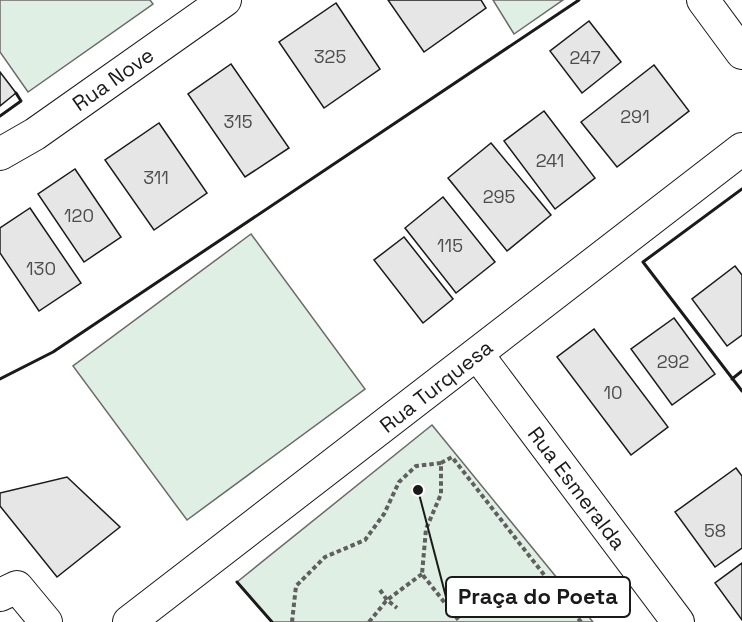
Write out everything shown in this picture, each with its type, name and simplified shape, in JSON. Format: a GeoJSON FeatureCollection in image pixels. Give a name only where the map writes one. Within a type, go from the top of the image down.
{"type":"FeatureCollection","features":[{"type":"Feature","properties":{"kind":"street"},"geometry":{"type":"LineString","coordinates":[[703,0],[742,52]]}},
{"type":"Feature","properties":{"kind":"street","name":"Rua Nove"},"geometry":{"type":"LineString","coordinates":[[0,154],[35,134],[209,4]]}},
{"type":"Feature","properties":{"kind":"street","name":"Rua Turquesa"},"geometry":{"type":"LineString","coordinates":[[129,622],[742,149]]}},
{"type":"Feature","properties":{"kind":"street","name":"Rua Esmeralda"},"geometry":{"type":"LineString","coordinates":[[477,354],[678,622]]}},
{"type":"Feature","properties":{"kind":"street"},"geometry":{"type":"LineString","coordinates":[[8,591],[46,622]]}},
{"type":"Feature","properties":{"kind":"path"},"geometry":{"type":"LineString","coordinates":[[292,622],[296,586],[325,557],[365,540],[384,514],[399,482],[416,466],[441,463],[452,457],[581,622]]}},
{"type":"Feature","properties":{"kind":"path"},"geometry":{"type":"LineString","coordinates":[[441,463],[441,494],[426,529],[422,574],[460,622]]}},
{"type":"Feature","properties":{"kind":"path"},"geometry":{"type":"LineString","coordinates":[[369,622],[387,600],[422,574]]}},
{"type":"Feature","properties":{"kind":"path"},"geometry":{"type":"LineString","coordinates":[[380,590],[387,600],[398,608]]}},
{"type":"Feature","properties":{"kind":"green space"},"geometry":{"type":"Polygon","coordinates":[[[0,0],[150,0],[153,4],[28,92],[0,52],[0,0]]]}},
{"type":"Feature","properties":{"kind":"green space"},"geometry":{"type":"Polygon","coordinates":[[[493,0],[563,0],[514,34],[493,0]]]}},
{"type":"Feature","properties":{"kind":"green space"},"geometry":{"type":"Polygon","coordinates":[[[251,234],[365,389],[187,520],[73,366],[251,234]]]}},
{"type":"Feature","properties":{"kind":"green space"},"geometry":{"type":"Polygon","coordinates":[[[432,425],[593,622],[272,622],[237,582],[432,425]]]}},
{"type":"Feature","properties":{"kind":"building"},"geometry":{"type":"Polygon","coordinates":[[[388,0],[481,0],[486,8],[424,52],[388,0]]]}},
{"type":"Feature","properties":{"kind":"building"},"geometry":{"type":"Polygon","coordinates":[[[336,3],[380,69],[324,108],[279,42],[336,3]]]}},
{"type":"Feature","properties":{"kind":"building"},"geometry":{"type":"Polygon","coordinates":[[[589,21],[621,62],[582,93],[550,51],[589,21]]]}},
{"type":"Feature","properties":{"kind":"building"},"geometry":{"type":"Polygon","coordinates":[[[231,64],[289,148],[245,177],[188,94],[231,64]]]}},
{"type":"Feature","properties":{"kind":"building"},"geometry":{"type":"Polygon","coordinates":[[[654,65],[689,111],[617,167],[581,122],[654,65]]]}},
{"type":"Feature","properties":{"kind":"building"},"geometry":{"type":"Polygon","coordinates":[[[0,72],[16,93],[0,106],[0,72]]]}},
{"type":"Feature","properties":{"kind":"building"},"geometry":{"type":"Polygon","coordinates":[[[544,111],[595,178],[555,209],[504,141],[544,111]]]}},
{"type":"Feature","properties":{"kind":"building"},"geometry":{"type":"Polygon","coordinates":[[[159,123],[207,193],[154,230],[105,160],[159,123]]]}},
{"type":"Feature","properties":{"kind":"building"},"geometry":{"type":"Polygon","coordinates":[[[491,143],[551,215],[507,251],[448,178],[491,143]]]}},
{"type":"Feature","properties":{"kind":"building"},"geometry":{"type":"Polygon","coordinates":[[[75,169],[121,237],[84,262],[38,194],[75,169]]]}},
{"type":"Feature","properties":{"kind":"building"},"geometry":{"type":"Polygon","coordinates":[[[443,197],[495,262],[456,293],[405,228],[443,197]]]}},
{"type":"Feature","properties":{"kind":"building"},"geometry":{"type":"Polygon","coordinates":[[[30,208],[81,283],[39,311],[0,253],[0,228],[30,208]]]}},
{"type":"Feature","properties":{"kind":"building"},"geometry":{"type":"Polygon","coordinates":[[[404,237],[453,299],[423,323],[374,260],[404,237]]]}},
{"type":"Feature","properties":{"kind":"building"},"geometry":{"type":"Polygon","coordinates":[[[735,266],[742,275],[742,335],[727,346],[692,299],[735,266]]]}},
{"type":"Feature","properties":{"kind":"building"},"geometry":{"type":"Polygon","coordinates":[[[674,318],[715,374],[672,405],[631,349],[674,318]]]}},
{"type":"Feature","properties":{"kind":"building"},"geometry":{"type":"Polygon","coordinates":[[[594,329],[668,427],[631,455],[557,357],[594,329]]]}},
{"type":"Feature","properties":{"kind":"building"},"geometry":{"type":"Polygon","coordinates":[[[736,468],[742,476],[742,548],[715,567],[675,512],[736,468]]]}},
{"type":"Feature","properties":{"kind":"building"},"geometry":{"type":"Polygon","coordinates":[[[67,477],[120,527],[57,577],[0,506],[0,493],[67,477]]]}},
{"type":"Feature","properties":{"kind":"building"},"geometry":{"type":"Polygon","coordinates":[[[742,563],[742,620],[715,583],[742,563]]]}},
{"type":"Feature","properties":{"kind":"wall"},"geometry":{"type":"LineString","coordinates":[[0,379],[53,352],[579,0]]}},
{"type":"Feature","properties":{"kind":"wall"},"geometry":{"type":"LineString","coordinates":[[0,116],[21,101],[16,93]]}},
{"type":"Feature","properties":{"kind":"wall"},"geometry":{"type":"LineString","coordinates":[[742,189],[643,262],[742,391]]}},
{"type":"Feature","properties":{"kind":"wall"},"geometry":{"type":"LineString","coordinates":[[732,379],[742,371]]}},
{"type":"Feature","properties":{"kind":"wall"},"geometry":{"type":"LineString","coordinates":[[237,582],[272,622]]}},
{"type":"Feature","properties":{"kind":"place","name":"Praça do Poeta"},"geometry":{"type":"Point","coordinates":[418,490]}}]}
